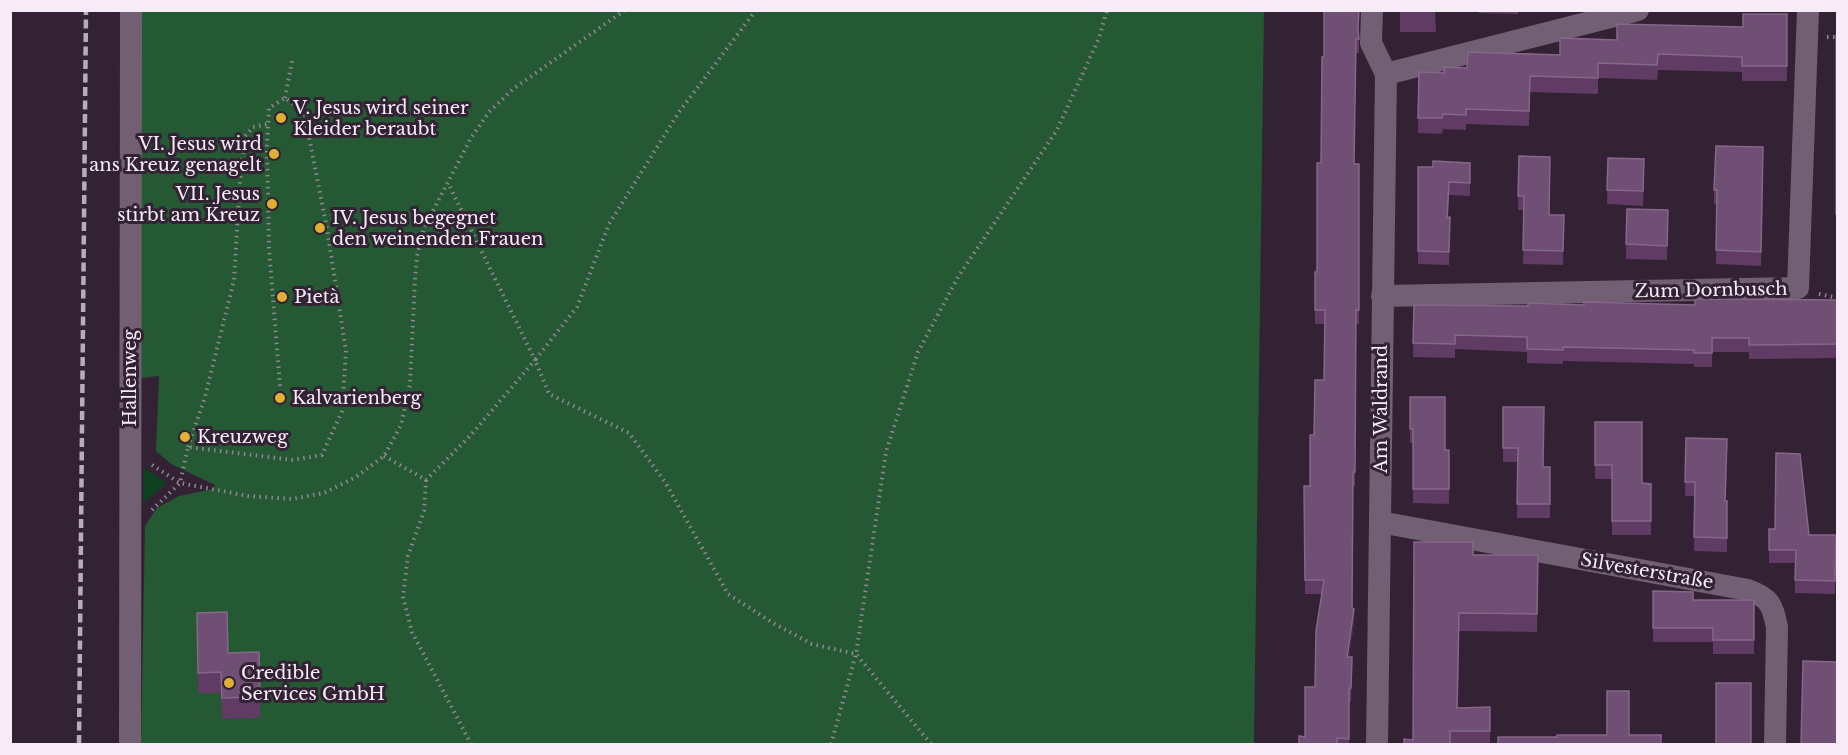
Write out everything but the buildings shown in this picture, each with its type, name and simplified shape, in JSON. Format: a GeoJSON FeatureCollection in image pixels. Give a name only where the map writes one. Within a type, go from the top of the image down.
{"type":"FeatureCollection","features":[{"type":"Feature","properties":{"kind":"street","name":"Hallenweg"},"geometry":{"type":"LineString","coordinates":[[130,10],[130,744]]}},
{"type":"Feature","properties":{"kind":"street","name":"Am Waldrand"},"geometry":{"type":"LineString","coordinates":[[1372,10],[1371,44],[1386,74],[1377,744]]}},
{"type":"Feature","properties":{"kind":"street"},"geometry":{"type":"LineString","coordinates":[[1386,74],[1638,10]]}},
{"type":"Feature","properties":{"kind":"street","name":"Zum Dornbusch"},"geometry":{"type":"LineString","coordinates":[[1382,296],[1798,288],[1808,10]]}},
{"type":"Feature","properties":{"kind":"street","name":"Silvesterstraße"},"geometry":{"type":"LineString","coordinates":[[1380,522],[1748,590],[1762,595],[1773,609],[1777,627],[1775,744]]}},
{"type":"Feature","properties":{"kind":"path"},"geometry":{"type":"LineString","coordinates":[[180,483],[248,496],[292,499],[324,493],[356,477],[384,456],[401,425],[410,384],[417,256],[424,228],[471,138],[489,112],[513,89],[625,10]]}},
{"type":"Feature","properties":{"kind":"path"},"geometry":{"type":"LineString","coordinates":[[471,744],[412,632],[403,597],[408,556],[424,511],[426,480],[471,435],[577,307],[609,224],[679,112],[756,10]]}},
{"type":"Feature","properties":{"kind":"path"},"geometry":{"type":"LineString","coordinates":[[831,744],[856,654],[886,452],[918,351],[958,277],[1058,130],[1099,38],[1107,10]]}},
{"type":"Feature","properties":{"kind":"path"},"geometry":{"type":"LineString","coordinates":[[279,386],[269,249],[267,145],[269,108],[285,98],[292,61]]}},
{"type":"Feature","properties":{"kind":"path"},"geometry":{"type":"LineString","coordinates":[[188,447],[292,460],[322,455],[342,411],[346,351],[327,229],[304,111],[285,98]]}},
{"type":"Feature","properties":{"kind":"path"},"geometry":{"type":"LineString","coordinates":[[130,526],[145,516],[180,483],[188,447],[205,397],[234,280],[245,136],[253,127],[268,124]]}},
{"type":"Feature","properties":{"kind":"path"},"geometry":{"type":"LineString","coordinates":[[448,183],[535,360],[549,394],[629,433],[665,482],[728,594],[773,623],[812,644],[856,654],[931,744]]}},
{"type":"Feature","properties":{"kind":"path"},"geometry":{"type":"LineString","coordinates":[[384,456],[426,480]]}},
{"type":"Feature","properties":{"kind":"green space"},"geometry":{"type":"Polygon","coordinates":[[[139,11],[1264,11],[1254,744],[141,744],[145,526],[157,508],[179,496],[213,489],[215,485],[171,464],[156,451],[159,376],[141,378],[139,11]]]}},
{"type":"Feature","properties":{"kind":"green space"},"geometry":{"type":"Polygon","coordinates":[[[144,468],[167,483],[143,503],[144,468]]]}},
{"type":"Feature","properties":{"kind":"railway"},"geometry":{"type":"LineString","coordinates":[[79,744],[86,10]]}},
{"type":"Feature","properties":{"kind":"place","name":"V. Jesus wird seiner Kleider beraubt"},"geometry":{"type":"Point","coordinates":[281,118]}},
{"type":"Feature","properties":{"kind":"place","name":"VI. Jesus wird ans Kreuz genagelt"},"geometry":{"type":"Point","coordinates":[274,154]}},
{"type":"Feature","properties":{"kind":"place","name":"VII. Jesus stirbt am Kreuz"},"geometry":{"type":"Point","coordinates":[272,204]}},
{"type":"Feature","properties":{"kind":"place","name":"IV. Jesus begegnet den weinenden Frauen"},"geometry":{"type":"Point","coordinates":[320,228]}},
{"type":"Feature","properties":{"kind":"place","name":"Pietà"},"geometry":{"type":"Point","coordinates":[282,297]}},
{"type":"Feature","properties":{"kind":"place","name":"Kalvarienberg"},"geometry":{"type":"Point","coordinates":[280,398]}},
{"type":"Feature","properties":{"kind":"place","name":"Kreuzweg"},"geometry":{"type":"Point","coordinates":[185,437]}},
{"type":"Feature","properties":{"kind":"place","name":"Credible Services GmbH"},"geometry":{"type":"Point","coordinates":[229,683]}}]}
